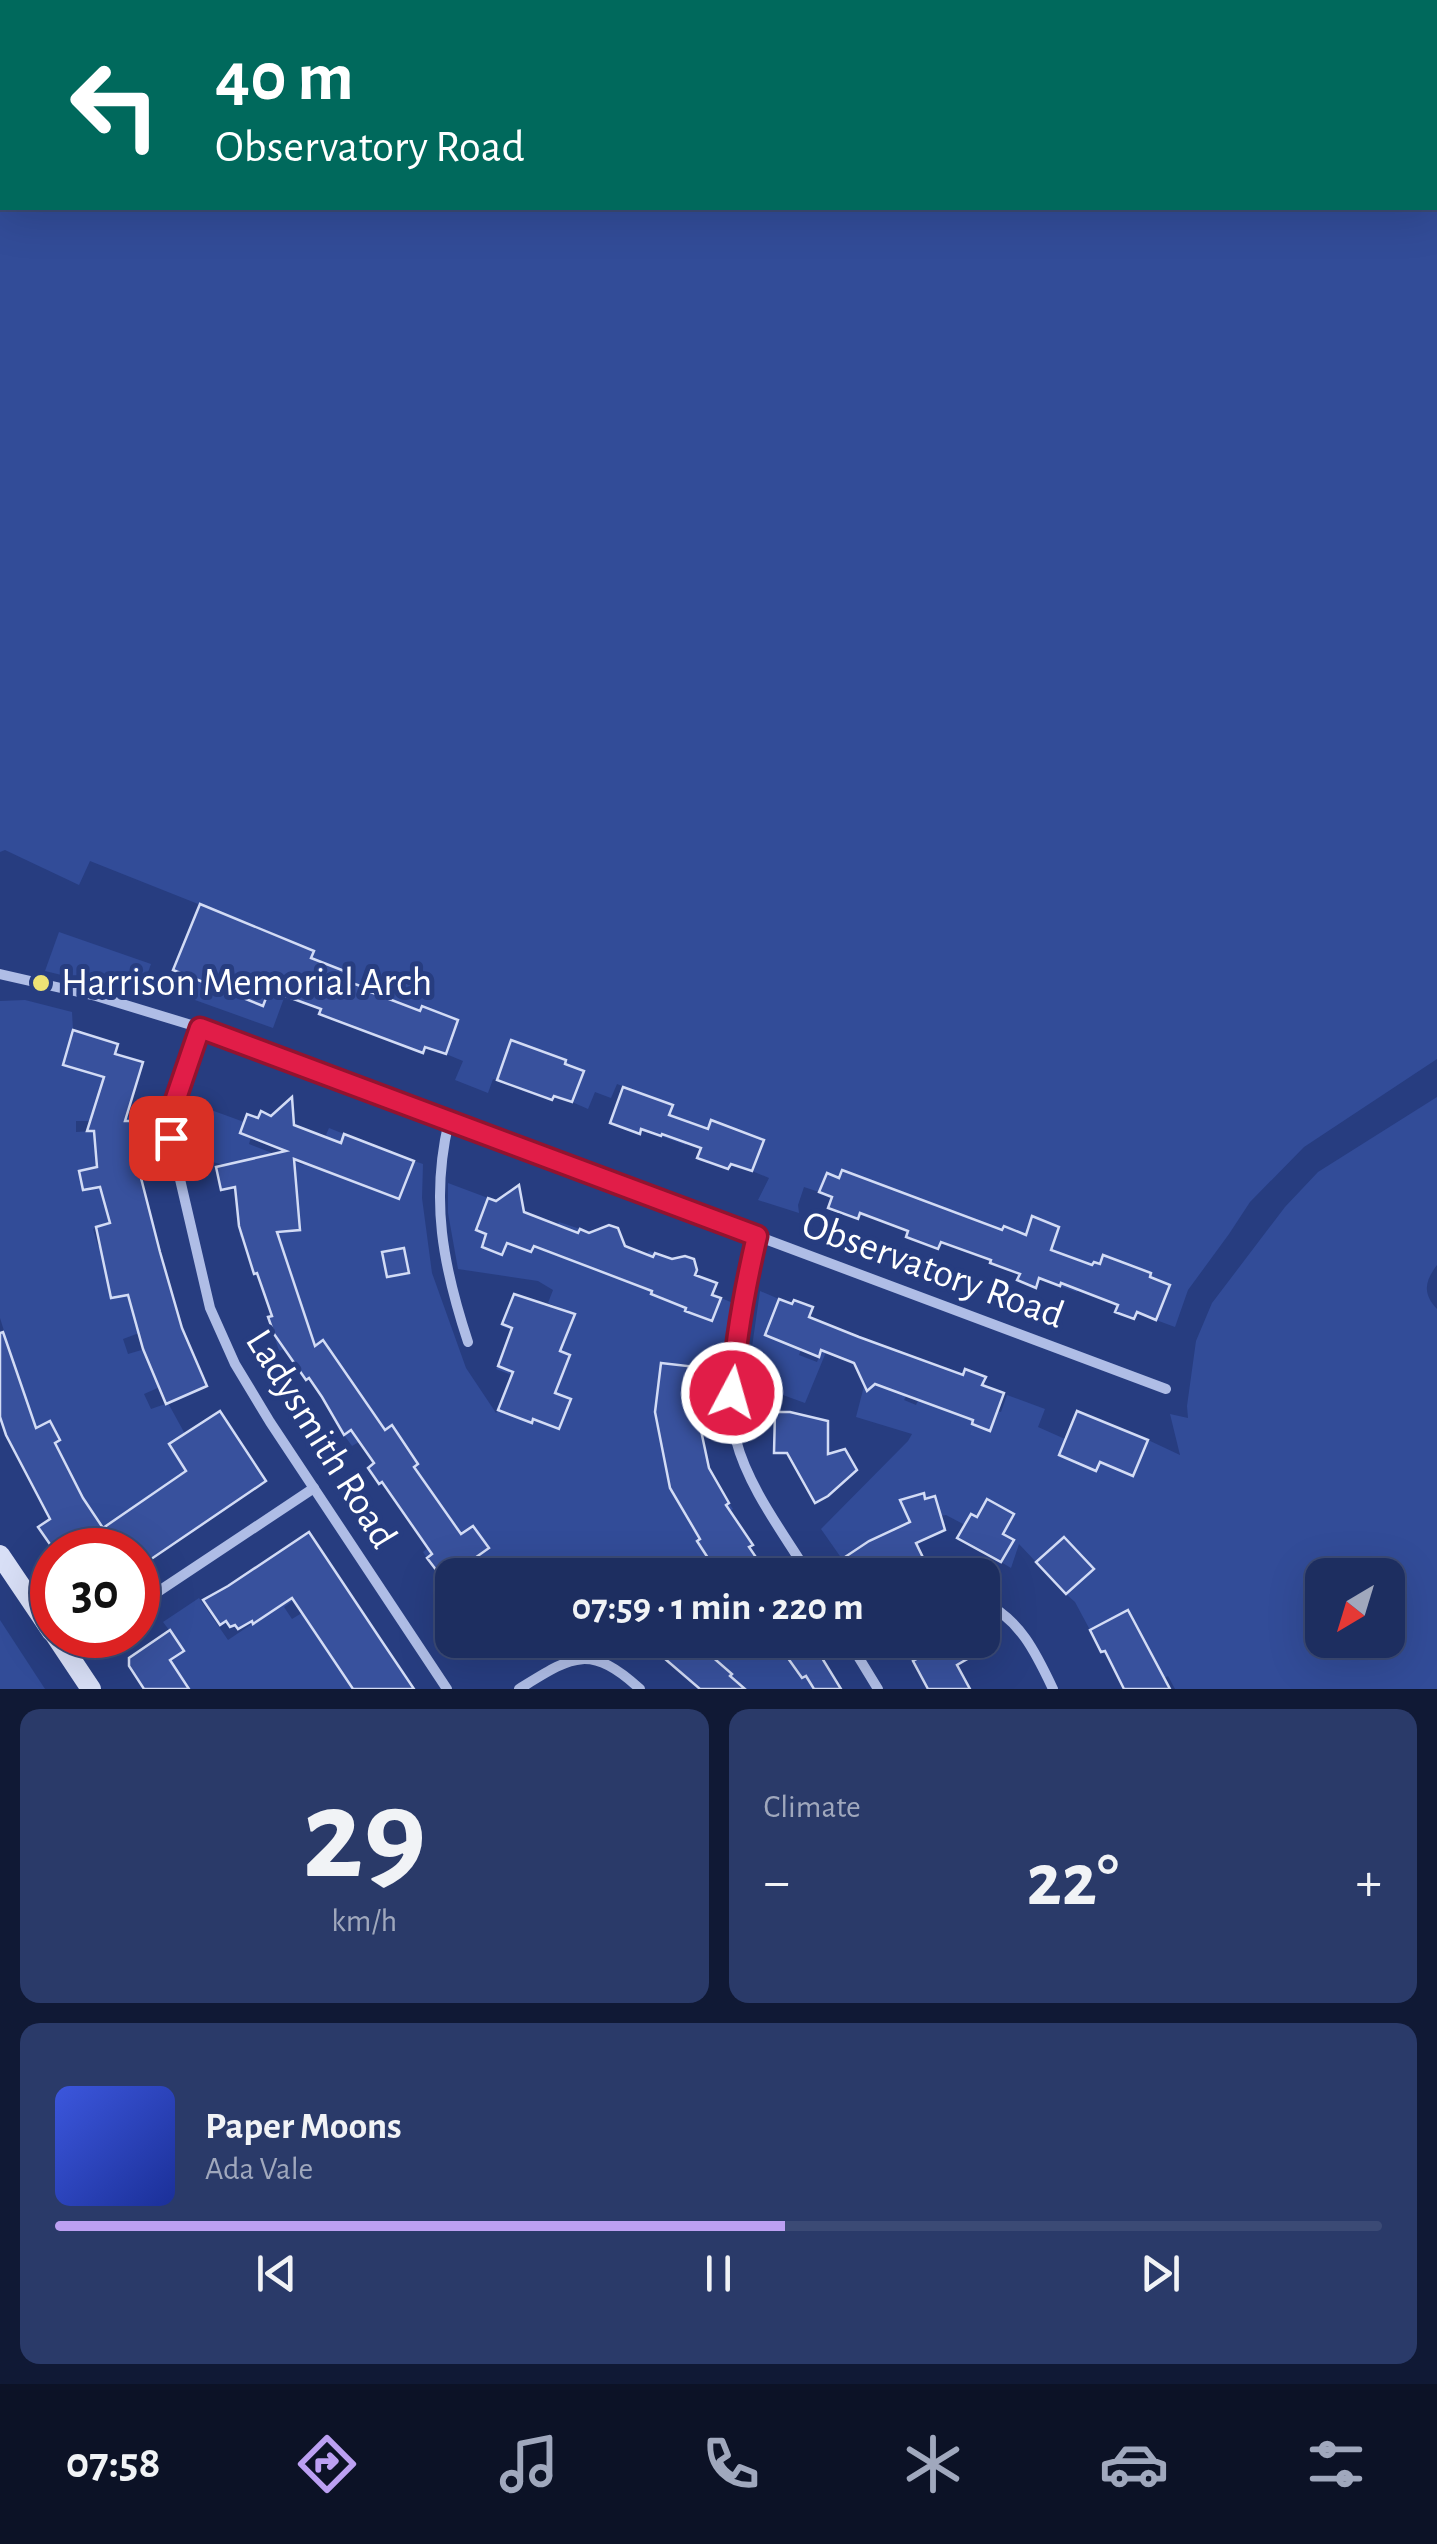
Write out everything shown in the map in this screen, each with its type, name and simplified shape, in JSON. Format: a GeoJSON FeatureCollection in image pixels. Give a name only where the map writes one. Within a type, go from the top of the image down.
{"type":"FeatureCollection","features":[{"type":"Feature","properties":{"kind":"street","name":"Observatory Road"},"geometry":{"type":"LineString","coordinates":[[0,974],[96,996],[200,1028],[1166,1388]]}},
{"type":"Feature","properties":{"kind":"street","name":"Ladysmith Road"},"geometry":{"type":"LineString","coordinates":[[200,1028],[174,1104],[172,1145],[205,1290],[221,1336],[314,1488],[447,1689]]}},
{"type":"Feature","properties":{"kind":"street"},"geometry":{"type":"LineString","coordinates":[[449,1121],[439,1177],[441,1223],[449,1275],[468,1342]]}},
{"type":"Feature","properties":{"kind":"street"},"geometry":{"type":"LineString","coordinates":[[757,1236],[734,1368],[732,1422],[747,1470],[798,1558]]}},
{"type":"Feature","properties":{"kind":"street"},"geometry":{"type":"LineString","coordinates":[[160,1590],[314,1488]]}},
{"type":"Feature","properties":{"kind":"street"},"geometry":{"type":"LineString","coordinates":[[0,1555],[30,1599]]}},
{"type":"Feature","properties":{"kind":"street"},"geometry":{"type":"LineString","coordinates":[[1000,1612],[1024,1635],[1053,1689]]}},
{"type":"Feature","properties":{"kind":"street"},"geometry":{"type":"LineString","coordinates":[[70,1658],[91,1689]]}},
{"type":"Feature","properties":{"kind":"street"},"geometry":{"type":"LineString","coordinates":[[519,1689],[564,1661],[586,1658],[618,1671],[640,1689]]}},
{"type":"Feature","properties":{"kind":"street"},"geometry":{"type":"LineString","coordinates":[[858,1658],[878,1689]]}},
{"type":"Feature","properties":{"kind":"shaded area"},"geometry":{"type":"Polygon","coordinates":[[[0,210],[1437,210],[1437,1059],[1304,1147],[1250,1202],[1188,1290],[1175,1327],[1156,1320],[1170,1284],[1104,1255],[1100,1264],[1093,1262],[1082,1291],[1060,1286],[1071,1258],[1051,1250],[1059,1227],[1033,1217],[1026,1235],[1004,1227],[1001,1234],[972,1253],[960,1249],[971,1218],[921,1199],[918,1206],[882,1221],[894,1189],[843,1170],[839,1178],[827,1173],[819,1192],[804,1187],[799,1213],[758,1200],[769,1178],[752,1171],[763,1140],[711,1121],[708,1129],[693,1124],[686,1145],[661,1136],[672,1105],[617,1084],[611,1098],[595,1092],[588,1109],[572,1102],[583,1071],[512,1040],[488,1093],[455,1080],[463,1061],[446,1054],[458,1019],[449,1016],[447,1020],[422,1006],[420,1010],[390,999],[376,1036],[373,1029],[357,1022],[369,989],[310,963],[314,951],[298,960],[273,1028],[181,995],[189,976],[263,1006],[289,940],[90,861],[79,885],[5,850],[0,852],[0,210]]]}},
{"type":"Feature","properties":{"kind":"shaded area"},"geometry":{"type":"Polygon","coordinates":[[[59,932],[151,964],[140,994],[45,971],[59,932]]]}},
{"type":"Feature","properties":{"kind":"shaded area"},"geometry":{"type":"Polygon","coordinates":[[[25,1000],[72,1012],[73,1030],[63,1064],[104,1074],[97,1099],[131,1104],[127,1117],[138,1118],[76,1121],[76,1132],[94,1131],[97,1167],[79,1172],[83,1190],[101,1187],[110,1223],[93,1229],[98,1246],[115,1241],[107,1281],[111,1298],[128,1295],[139,1333],[123,1339],[128,1354],[145,1349],[160,1387],[144,1394],[151,1409],[168,1403],[185,1434],[169,1444],[174,1452],[185,1447],[189,1453],[186,1471],[104,1528],[94,1528],[82,1497],[49,1519],[36,1494],[45,1490],[79,1491],[69,1472],[46,1447],[60,1440],[50,1421],[29,1432],[32,1439],[12,1448],[2,1423],[31,1412],[0,1336],[5,1334],[0,1318],[0,1001],[25,1000]]]}},
{"type":"Feature","properties":{"kind":"shaded area"},"geometry":{"type":"Polygon","coordinates":[[[1437,1097],[1437,1265],[1427,1287],[1437,1309],[1437,1689],[1175,1689],[1168,1676],[1143,1689],[1155,1663],[1090,1630],[1075,1602],[1066,1594],[1093,1569],[1064,1537],[1036,1562],[1019,1544],[1011,1568],[1001,1562],[1013,1540],[1003,1534],[1013,1514],[987,1499],[977,1517],[971,1514],[965,1525],[941,1516],[935,1497],[925,1499],[923,1493],[900,1500],[910,1522],[883,1534],[894,1558],[876,1558],[866,1543],[841,1558],[821,1529],[912,1434],[856,1417],[864,1386],[871,1388],[876,1384],[906,1396],[904,1400],[916,1405],[934,1364],[939,1366],[932,1385],[973,1420],[972,1424],[989,1431],[994,1421],[992,1410],[1001,1412],[1007,1395],[1045,1409],[1038,1427],[1065,1439],[1059,1455],[1096,1470],[1100,1462],[1133,1476],[1148,1440],[1180,1455],[1170,1414],[1188,1418],[1196,1341],[1212,1303],[1285,1207],[1318,1172],[1437,1097]]]}},
{"type":"Feature","properties":{"kind":"shaded area"},"geometry":{"type":"Polygon","coordinates":[[[203,1107],[244,1122],[240,1132],[251,1137],[249,1144],[303,1165],[316,1133],[325,1137],[329,1128],[344,1134],[330,1173],[399,1199],[414,1161],[423,1164],[422,1198],[432,1273],[466,1368],[496,1413],[498,1410],[560,1429],[570,1399],[496,1369],[498,1366],[558,1385],[570,1355],[501,1326],[563,1343],[574,1314],[548,1303],[553,1290],[538,1281],[458,1269],[448,1213],[448,1183],[488,1198],[476,1230],[486,1234],[482,1247],[507,1243],[531,1252],[544,1220],[557,1225],[559,1222],[580,1229],[569,1259],[617,1278],[629,1248],[647,1254],[649,1251],[655,1253],[645,1280],[655,1283],[651,1295],[711,1321],[721,1298],[733,1303],[722,1370],[706,1364],[705,1368],[661,1363],[657,1395],[674,1494],[692,1525],[729,1503],[733,1509],[733,1516],[697,1541],[708,1558],[475,1558],[489,1548],[473,1526],[427,1558],[423,1552],[428,1548],[420,1537],[449,1517],[424,1481],[395,1501],[387,1484],[418,1464],[393,1426],[362,1446],[359,1442],[352,1446],[344,1435],[373,1415],[322,1341],[293,1361],[284,1349],[279,1351],[275,1338],[309,1326],[280,1239],[246,1250],[239,1228],[259,1226],[238,1162],[224,1165],[201,1159],[199,1120],[203,1107]]]}},
{"type":"Feature","properties":{"kind":"shaded area"},"geometry":{"type":"Polygon","coordinates":[[[760,1291],[779,1299],[765,1335],[801,1350],[799,1355],[817,1362],[821,1352],[817,1350],[836,1328],[805,1403],[747,1382],[760,1291]]]}},
{"type":"Feature","properties":{"kind":"shaded area"},"geometry":{"type":"Polygon","coordinates":[[[301,1595],[284,1607],[292,1619],[310,1608],[320,1624],[312,1630],[339,1670],[348,1665],[362,1689],[189,1689],[170,1660],[184,1650],[163,1622],[199,1598],[228,1640],[301,1595]]]}},
{"type":"Feature","properties":{"kind":"shaded area"},"geometry":{"type":"Polygon","coordinates":[[[0,1620],[45,1689],[0,1689],[0,1620]]]}},
{"type":"Feature","properties":{"kind":"shaded area"},"geometry":{"type":"Polygon","coordinates":[[[714,1658],[788,1658],[815,1689],[719,1689],[732,1673],[714,1658]]]}},
{"type":"Feature","properties":{"kind":"building"},"geometry":{"type":"Polygon","coordinates":[[[200,904],[314,951],[311,958],[352,974],[349,982],[368,991],[420,1011],[422,1006],[458,1020],[446,1054],[425,1047],[423,1053],[319,1014],[321,1009],[269,990],[263,1006],[173,970],[200,904]]]}},
{"type":"Feature","properties":{"kind":"building"},"geometry":{"type":"Polygon","coordinates":[[[73,1030],[118,1044],[115,1054],[143,1062],[125,1121],[138,1121],[140,1174],[160,1252],[182,1328],[207,1386],[166,1404],[143,1349],[128,1295],[111,1298],[96,1227],[110,1223],[100,1187],[83,1190],[79,1171],[97,1167],[94,1131],[87,1131],[104,1077],[63,1065],[73,1030]]]}},
{"type":"Feature","properties":{"kind":"building"},"geometry":{"type":"Polygon","coordinates":[[[511,1040],[566,1060],[565,1064],[584,1071],[572,1102],[554,1096],[552,1100],[497,1080],[511,1040]]]}},
{"type":"Feature","properties":{"kind":"building"},"geometry":{"type":"Polygon","coordinates":[[[623,1087],[673,1105],[669,1115],[708,1129],[711,1120],[764,1140],[752,1171],[731,1164],[728,1169],[697,1158],[701,1148],[662,1134],[641,1129],[640,1134],[610,1123],[623,1087]]]}},
{"type":"Feature","properties":{"kind":"building"},"geometry":{"type":"Polygon","coordinates":[[[292,1097],[294,1125],[341,1143],[344,1134],[414,1161],[399,1199],[294,1159],[300,1230],[277,1232],[315,1346],[323,1340],[385,1430],[392,1425],[418,1464],[414,1467],[461,1534],[473,1526],[489,1548],[475,1558],[435,1558],[435,1568],[427,1558],[432,1554],[368,1468],[374,1463],[351,1430],[344,1435],[309,1378],[306,1380],[274,1334],[268,1317],[272,1316],[239,1226],[235,1187],[221,1190],[216,1167],[286,1151],[240,1133],[247,1114],[258,1118],[261,1111],[271,1116],[292,1097]]]}},
{"type":"Feature","properties":{"kind":"building"},"geometry":{"type":"Polygon","coordinates":[[[842,1170],[1002,1230],[1004,1226],[1026,1235],[1032,1216],[1059,1227],[1051,1250],[1092,1265],[1100,1264],[1103,1255],[1151,1273],[1150,1277],[1170,1285],[1156,1320],[1137,1312],[1134,1319],[1115,1312],[1118,1305],[1061,1283],[1060,1286],[1039,1278],[1036,1288],[1017,1280],[1020,1274],[990,1263],[991,1260],[941,1242],[938,1249],[906,1237],[908,1231],[860,1213],[858,1219],[828,1208],[832,1197],[819,1192],[827,1173],[839,1178],[842,1170]]]}},
{"type":"Feature","properties":{"kind":"building"},"geometry":{"type":"Polygon","coordinates":[[[519,1185],[524,1212],[578,1233],[580,1229],[589,1233],[609,1225],[618,1228],[625,1246],[653,1257],[655,1253],[672,1259],[694,1259],[695,1275],[717,1283],[712,1295],[721,1298],[712,1321],[651,1294],[652,1291],[534,1246],[531,1252],[507,1243],[502,1255],[482,1247],[486,1234],[476,1230],[488,1198],[496,1201],[519,1185]]]}},
{"type":"Feature","properties":{"kind":"building"},"geometry":{"type":"Polygon","coordinates":[[[404,1248],[409,1273],[387,1277],[382,1252],[404,1248]]]}},
{"type":"Feature","properties":{"kind":"building"},"geometry":{"type":"Polygon","coordinates":[[[514,1294],[575,1314],[560,1351],[570,1355],[555,1393],[571,1399],[559,1429],[498,1410],[513,1372],[498,1366],[512,1328],[502,1324],[514,1294]]]}},
{"type":"Feature","properties":{"kind":"building"},"geometry":{"type":"Polygon","coordinates":[[[779,1299],[813,1307],[809,1317],[859,1337],[963,1375],[965,1369],[986,1377],[982,1385],[1004,1393],[990,1431],[972,1424],[973,1420],[875,1384],[867,1391],[854,1363],[821,1350],[819,1357],[765,1335],[779,1299]]]}},
{"type":"Feature","properties":{"kind":"building"},"geometry":{"type":"Polygon","coordinates":[[[3,1332],[36,1428],[50,1421],[60,1440],[55,1443],[103,1528],[38,1527],[50,1519],[0,1417],[3,1332]]]}},
{"type":"Feature","properties":{"kind":"building"},"geometry":{"type":"Polygon","coordinates":[[[661,1363],[705,1368],[699,1421],[709,1468],[729,1503],[726,1505],[753,1545],[749,1547],[756,1558],[708,1558],[670,1488],[655,1412],[661,1363]]]}},
{"type":"Feature","properties":{"kind":"building"},"geometry":{"type":"Polygon","coordinates":[[[220,1411],[266,1481],[160,1553],[160,1528],[103,1528],[186,1471],[169,1444],[220,1411]]]}},
{"type":"Feature","properties":{"kind":"building"},"geometry":{"type":"Polygon","coordinates":[[[1077,1411],[1148,1440],[1133,1476],[1100,1462],[1096,1471],[1059,1455],[1077,1411]]]}},
{"type":"Feature","properties":{"kind":"building"},"geometry":{"type":"Polygon","coordinates":[[[775,1412],[828,1421],[828,1454],[845,1449],[857,1470],[815,1503],[787,1453],[774,1453],[775,1412]]]}},
{"type":"Feature","properties":{"kind":"building"},"geometry":{"type":"Polygon","coordinates":[[[924,1493],[925,1499],[935,1496],[945,1530],[916,1543],[923,1558],[844,1558],[910,1522],[900,1500],[924,1493]]]}},
{"type":"Feature","properties":{"kind":"building"},"geometry":{"type":"Polygon","coordinates":[[[987,1499],[1014,1514],[1003,1534],[1014,1540],[1001,1562],[1000,1558],[957,1538],[971,1514],[977,1517],[987,1499]]]}},
{"type":"Feature","properties":{"kind":"building"},"geometry":{"type":"Polygon","coordinates":[[[309,1532],[414,1689],[353,1689],[292,1598],[253,1624],[252,1621],[238,1629],[226,1621],[220,1625],[203,1600],[309,1532]]]}},
{"type":"Feature","properties":{"kind":"building"},"geometry":{"type":"Polygon","coordinates":[[[1064,1537],[1094,1569],[1066,1594],[1036,1562],[1064,1537]]]}},
{"type":"Feature","properties":{"kind":"building"},"geometry":{"type":"Polygon","coordinates":[[[1128,1610],[1170,1689],[1124,1689],[1105,1651],[1101,1652],[1090,1630],[1128,1610]]]}},
{"type":"Feature","properties":{"kind":"building"},"geometry":{"type":"Polygon","coordinates":[[[170,1630],[184,1651],[170,1660],[189,1689],[144,1689],[129,1666],[129,1658],[160,1658],[160,1637],[170,1630]]]}},
{"type":"Feature","properties":{"kind":"building"},"geometry":{"type":"Polygon","coordinates":[[[664,1658],[714,1658],[745,1689],[700,1689],[664,1658]]]}},
{"type":"Feature","properties":{"kind":"building"},"geometry":{"type":"Polygon","coordinates":[[[788,1658],[822,1658],[841,1689],[814,1689],[806,1676],[802,1678],[788,1658]]]}},
{"type":"Feature","properties":{"kind":"building"},"geometry":{"type":"Polygon","coordinates":[[[969,1658],[957,1665],[970,1689],[928,1689],[913,1661],[969,1658]]]}},
{"type":"Feature","properties":{"kind":"place","name":"Harrison Memorial Arch"},"geometry":{"type":"Point","coordinates":[41,983]}},
{"type":"Feature","properties":{"kind":"route"},"geometry":{"type":"LineString","coordinates":[[171,1138],[174,1104],[200,1028],[757,1236],[747,1279],[732,1393]]}}]}
